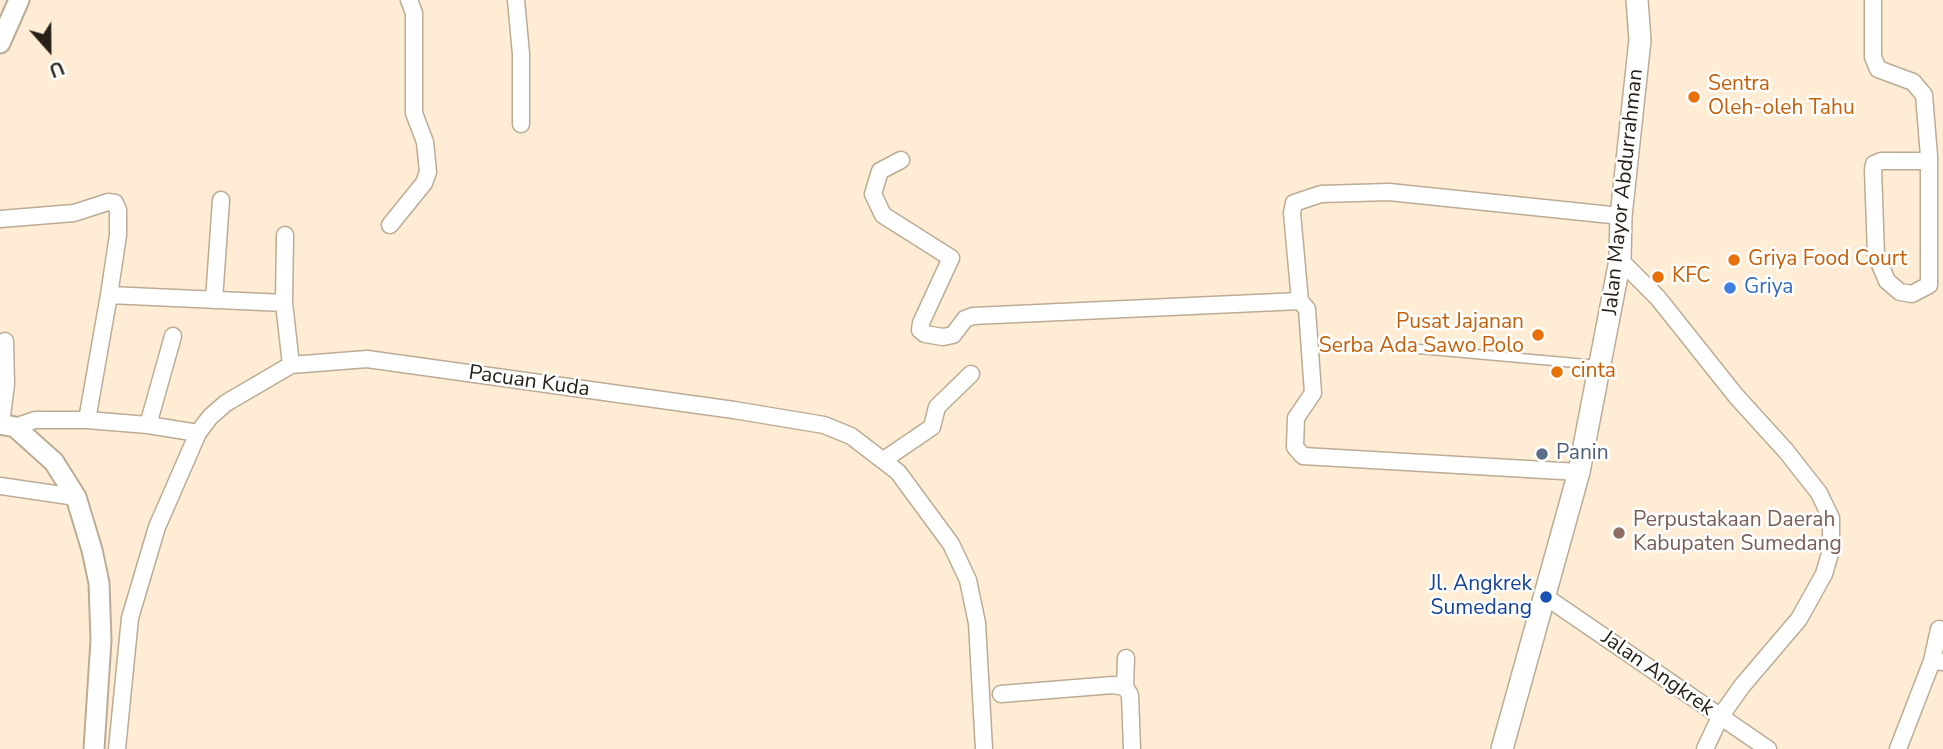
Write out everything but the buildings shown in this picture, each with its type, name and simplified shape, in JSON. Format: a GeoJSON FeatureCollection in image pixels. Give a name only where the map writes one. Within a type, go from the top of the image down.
{"type":"FeatureCollection","features":[{"type":"Feature","properties":{"kind":"main road","name":"Jalan Mayor Abdurrahman"},"geometry":{"type":"LineString","coordinates":[[1502,749],[1579,472],[1620,260],[1621,216],[1640,40],[1637,0]]}},
{"type":"Feature","properties":{"kind":"street"},"geometry":{"type":"LineString","coordinates":[[0,43],[19,0]]}},
{"type":"Feature","properties":{"kind":"street"},"geometry":{"type":"LineString","coordinates":[[390,225],[424,183],[428,172],[425,142],[414,113],[414,13],[409,0]]}},
{"type":"Feature","properties":{"kind":"street"},"geometry":{"type":"LineString","coordinates":[[516,0],[521,54],[521,124]]}},
{"type":"Feature","properties":{"kind":"street"},"geometry":{"type":"LineString","coordinates":[[1873,0],[1873,57],[1878,69],[1919,86],[1924,96],[1934,158],[1929,285],[1912,294],[1900,292],[1887,281],[1876,255],[1874,164],[1881,161],[1934,158]]}},
{"type":"Feature","properties":{"kind":"street"},"geometry":{"type":"LineString","coordinates":[[901,160],[880,171],[873,194],[879,210],[951,258],[921,323],[920,330],[929,336],[953,335],[965,319],[973,316],[1300,301]]}},
{"type":"Feature","properties":{"kind":"street"},"geometry":{"type":"LineString","coordinates":[[1579,472],[1303,456],[1295,447],[1296,418],[1313,393],[1307,309],[1300,301],[1292,213],[1294,203],[1311,196],[1389,192],[1621,216]]}},
{"type":"Feature","properties":{"kind":"street"},"geometry":{"type":"LineString","coordinates":[[214,300],[221,201]]}},
{"type":"Feature","properties":{"kind":"street"},"geometry":{"type":"LineString","coordinates":[[0,219],[74,213],[108,202],[115,204],[118,210],[118,235],[87,420]]}},
{"type":"Feature","properties":{"kind":"street"},"geometry":{"type":"LineString","coordinates":[[285,235],[284,303],[291,365]]}},
{"type":"Feature","properties":{"kind":"street"},"geometry":{"type":"LineString","coordinates":[[1620,260],[1658,298],[1736,396],[1786,451],[1819,493],[1831,518],[1831,550],[1824,574],[1800,619],[1742,686],[1720,717],[1705,749]]}},
{"type":"Feature","properties":{"kind":"street"},"geometry":{"type":"LineString","coordinates":[[109,295],[284,303]]}},
{"type":"Feature","properties":{"kind":"street"},"geometry":{"type":"LineString","coordinates":[[148,425],[173,337]]}},
{"type":"Feature","properties":{"kind":"street"},"geometry":{"type":"LineString","coordinates":[[5,341],[5,425]]}},
{"type":"Feature","properties":{"kind":"street","name":"Pacuan Kuda"},"geometry":{"type":"LineString","coordinates":[[117,749],[130,618],[158,527],[198,433],[210,417],[226,403],[291,365],[367,359],[734,410],[824,425],[850,436],[885,459],[898,472],[951,544],[968,580],[977,623],[984,749]]}},
{"type":"Feature","properties":{"kind":"street"},"geometry":{"type":"LineString","coordinates":[[885,459],[932,427],[937,407],[971,374]]}},
{"type":"Feature","properties":{"kind":"street"},"geometry":{"type":"LineString","coordinates":[[5,425],[35,420],[87,420],[148,425],[198,433]]}},
{"type":"Feature","properties":{"kind":"street"},"geometry":{"type":"LineString","coordinates":[[5,425],[54,462],[76,497],[99,583],[101,640],[94,749]]}},
{"type":"Feature","properties":{"kind":"street"},"geometry":{"type":"LineString","coordinates":[[0,486],[76,497]]}},
{"type":"Feature","properties":{"kind":"street","name":"Jalan Angkrek"},"geometry":{"type":"LineString","coordinates":[[1546,597],[1768,749]]}},
{"type":"Feature","properties":{"kind":"street"},"geometry":{"type":"LineString","coordinates":[[1898,749],[1938,662],[1940,629]]}},
{"type":"Feature","properties":{"kind":"street"},"geometry":{"type":"LineString","coordinates":[[1126,658],[1125,687],[1130,695],[1132,749]]}},
{"type":"Feature","properties":{"kind":"street"},"geometry":{"type":"LineString","coordinates":[[1002,694],[1113,685],[1125,687]]}},
{"type":"Feature","properties":{"kind":"lane"},"geometry":{"type":"LineString","coordinates":[[1419,349],[1601,365]]}},
{"type":"Feature","properties":{"kind":"place","name":"Sentra Oleh-oleh Tahu"},"geometry":{"type":"Point","coordinates":[1694,97]}},
{"type":"Feature","properties":{"kind":"place","name":"Griya Food Court"},"geometry":{"type":"Point","coordinates":[1734,260]}},
{"type":"Feature","properties":{"kind":"place","name":"KFC"},"geometry":{"type":"Point","coordinates":[1658,277]}},
{"type":"Feature","properties":{"kind":"place","name":"Griya"},"geometry":{"type":"Point","coordinates":[1730,288]}},
{"type":"Feature","properties":{"kind":"place","name":"Pusat Jajanan Serba Ada Sawo Polo"},"geometry":{"type":"Point","coordinates":[1538,335]}},
{"type":"Feature","properties":{"kind":"place","name":"cinta"},"geometry":{"type":"Point","coordinates":[1557,372]}},
{"type":"Feature","properties":{"kind":"place","name":"Panin"},"geometry":{"type":"Point","coordinates":[1542,454]}},
{"type":"Feature","properties":{"kind":"place","name":"Perpustakaan Daerah Kabupaten Sumedang"},"geometry":{"type":"Point","coordinates":[1619,533]}},
{"type":"Feature","properties":{"kind":"place","name":"Jl. Angkrek Sumedang"},"geometry":{"type":"Point","coordinates":[1546,597]}}]}
